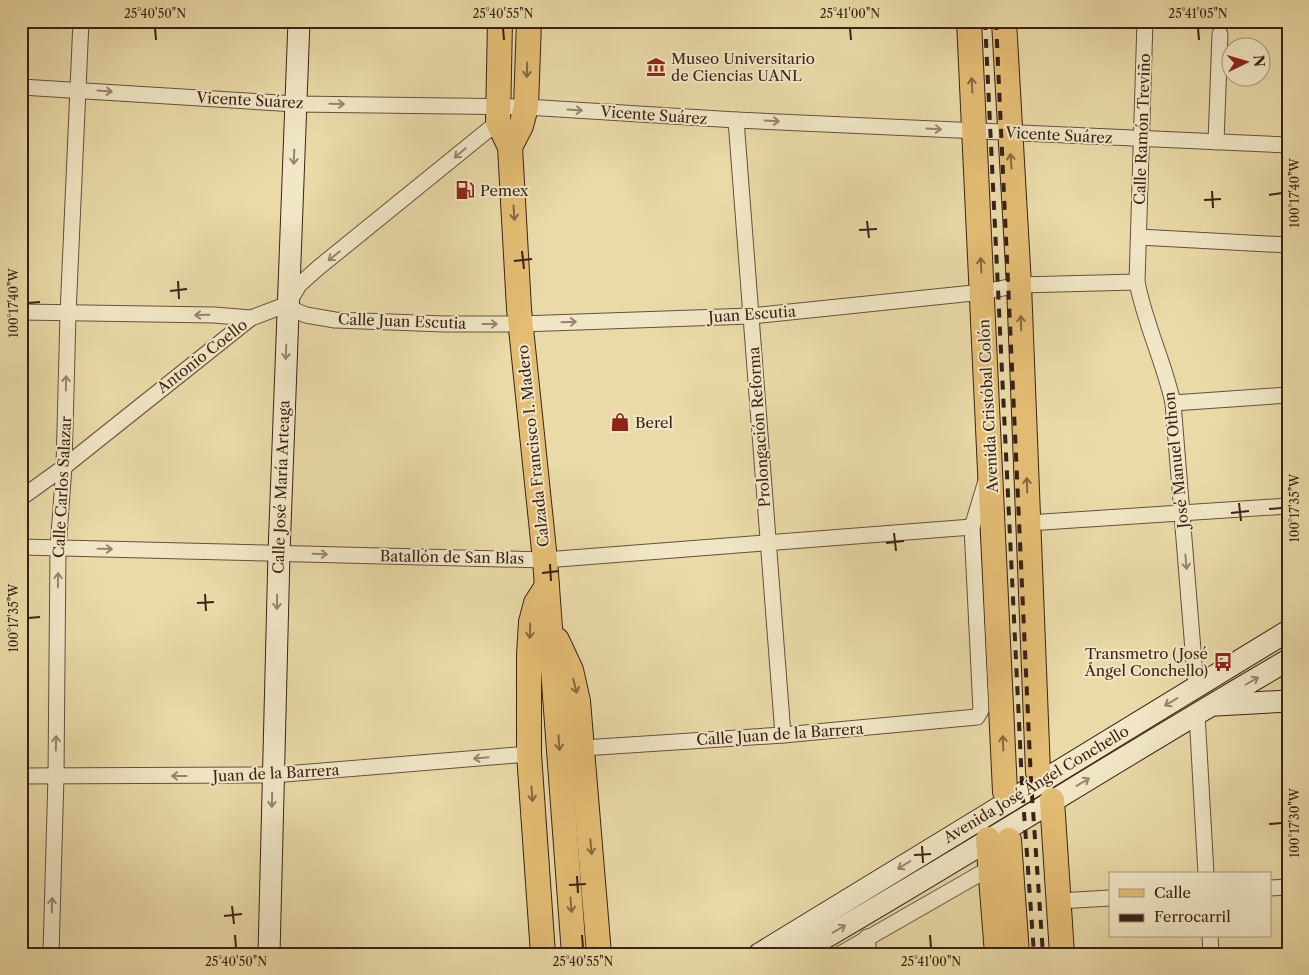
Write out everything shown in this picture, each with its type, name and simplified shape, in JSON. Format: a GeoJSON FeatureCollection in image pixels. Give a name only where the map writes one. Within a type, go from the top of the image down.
{"type":"FeatureCollection","features":[{"type":"Feature","properties":{"kind":"main road","name":"Calle José María Arteaga"},"geometry":{"type":"LineString","coordinates":[[269,954],[279,553],[299,21]]}},
{"type":"Feature","properties":{"kind":"main road","name":"Calzada Francisco I. Madero"},"geometry":{"type":"LineString","coordinates":[[500,21],[497,114],[510,147],[520,324],[545,560],[574,954]]}},
{"type":"Feature","properties":{"kind":"main road"},"geometry":{"type":"LineString","coordinates":[[510,147],[522,126],[526,107],[528,21]]}},
{"type":"Feature","properties":{"kind":"main road","name":"Avenida Cristóbal Colón"},"geometry":{"type":"LineString","coordinates":[[969,21],[1005,792]]}},
{"type":"Feature","properties":{"kind":"main road"},"geometry":{"type":"LineString","coordinates":[[1004,21],[1019,285],[1029,525],[1044,774]]}},
{"type":"Feature","properties":{"kind":"main road"},"geometry":{"type":"LineString","coordinates":[[543,954],[529,754],[531,622],[536,603],[547,586]]}},
{"type":"Feature","properties":{"kind":"main road"},"geometry":{"type":"LineString","coordinates":[[550,624],[576,687],[583,748],[599,954]]}},
{"type":"Feature","properties":{"kind":"main road","name":"Avenida José Ángel Conchello"},"geometry":{"type":"LineString","coordinates":[[759,954],[1044,774],[1196,687],[1288,631]]}},
{"type":"Feature","properties":{"kind":"main road","name":"Avenida José Ángel Conchello"},"geometry":{"type":"LineString","coordinates":[[797,954],[998,839],[1052,800],[1288,660]]}},
{"type":"Feature","properties":{"kind":"main road"},"geometry":{"type":"LineString","coordinates":[[1204,710],[1288,701]]}},
{"type":"Feature","properties":{"kind":"main road"},"geometry":{"type":"LineString","coordinates":[[1052,800],[1062,954]]}},
{"type":"Feature","properties":{"kind":"main road"},"geometry":{"type":"LineString","coordinates":[[1041,820],[1051,954]]}},
{"type":"Feature","properties":{"kind":"main road"},"geometry":{"type":"LineString","coordinates":[[997,954],[990,868],[998,839]]}},
{"type":"Feature","properties":{"kind":"main road"},"geometry":{"type":"LineString","coordinates":[[998,839],[1017,954]]}},
{"type":"Feature","properties":{"kind":"street","name":"Calle Carlos Salazar"},"geometry":{"type":"LineString","coordinates":[[50,954],[56,776],[58,548],[64,467],[68,314],[81,21]]}},
{"type":"Feature","properties":{"kind":"street","name":"Calle Ramón Treviño"},"geometry":{"type":"LineString","coordinates":[[1139,237],[1145,21]]}},
{"type":"Feature","properties":{"kind":"street"},"geometry":{"type":"LineString","coordinates":[[1216,142],[1220,34]]}},
{"type":"Feature","properties":{"kind":"street","name":"Vicente Suárez"},"geometry":{"type":"LineString","coordinates":[[21,87],[497,114],[526,107],[736,120],[974,130],[1142,140],[1288,145]]}},
{"type":"Feature","properties":{"kind":"street"},"geometry":{"type":"LineString","coordinates":[[288,304],[299,285],[497,114]]}},
{"type":"Feature","properties":{"kind":"street","name":"Prolongación Reforma"},"geometry":{"type":"LineString","coordinates":[[736,120],[783,734]]}},
{"type":"Feature","properties":{"kind":"street"},"geometry":{"type":"LineString","coordinates":[[1139,237],[1288,245]]}},
{"type":"Feature","properties":{"kind":"street","name":"José Manuel Othon"},"geometry":{"type":"LineString","coordinates":[[1139,237],[1137,282],[1142,306],[1167,376],[1173,403],[1196,687]]}},
{"type":"Feature","properties":{"kind":"street"},"geometry":{"type":"LineString","coordinates":[[983,292],[1019,285],[1137,282]]}},
{"type":"Feature","properties":{"kind":"street","name":"Juan Escutia"},"geometry":{"type":"LineString","coordinates":[[520,324],[752,316],[983,292]]}},
{"type":"Feature","properties":{"kind":"street","name":"Antonio Coello"},"geometry":{"type":"LineString","coordinates":[[21,498],[64,467],[251,318],[288,304]]}},
{"type":"Feature","properties":{"kind":"street","name":"Calle Juan Escutia"},"geometry":{"type":"LineString","coordinates":[[288,304],[294,310],[306,315],[335,320],[445,324],[520,324]]}},
{"type":"Feature","properties":{"kind":"street"},"geometry":{"type":"LineString","coordinates":[[21,312],[214,315],[251,318]]}},
{"type":"Feature","properties":{"kind":"street"},"geometry":{"type":"LineString","coordinates":[[1173,403],[1288,395]]}},
{"type":"Feature","properties":{"kind":"street"},"geometry":{"type":"LineString","coordinates":[[972,527],[990,465]]}},
{"type":"Feature","properties":{"kind":"street"},"geometry":{"type":"LineString","coordinates":[[1029,525],[1288,506]]}},
{"type":"Feature","properties":{"kind":"street","name":"Batallón de San Blas"},"geometry":{"type":"LineString","coordinates":[[21,547],[545,560],[972,527]]}},
{"type":"Feature","properties":{"kind":"street","name":"Calle Juan de la Barrera"},"geometry":{"type":"LineString","coordinates":[[583,748],[783,734],[977,717],[981,710],[972,527]]}},
{"type":"Feature","properties":{"kind":"street"},"geometry":{"type":"LineString","coordinates":[[1204,710],[1206,872]]}},
{"type":"Feature","properties":{"kind":"street","name":"Juan de la Barrera"},"geometry":{"type":"LineString","coordinates":[[21,776],[273,776],[529,754]]}},
{"type":"Feature","properties":{"kind":"street"},"geometry":{"type":"LineString","coordinates":[[840,954],[990,868]]}},
{"type":"Feature","properties":{"kind":"street"},"geometry":{"type":"LineString","coordinates":[[1272,888],[1288,887]]}},
{"type":"Feature","properties":{"kind":"street"},"geometry":{"type":"LineString","coordinates":[[1058,900],[1109,898]]}},
{"type":"Feature","properties":{"kind":"street"},"geometry":{"type":"LineString","coordinates":[[867,937],[869,954]]}},
{"type":"Feature","properties":{"kind":"street"},"geometry":{"type":"LineString","coordinates":[[1210,938],[1211,954]]}},
{"type":"Feature","properties":{"kind":"railway"},"geometry":{"type":"LineString","coordinates":[[985,21],[1022,784],[1034,954]]}},
{"type":"Feature","properties":{"kind":"railway"},"geometry":{"type":"LineString","coordinates":[[996,21],[1031,781],[1043,954]]}},
{"type":"Feature","properties":{"kind":"place","name":"Museo Universitario de Ciencias UANL"},"geometry":{"type":"Point","coordinates":[656,67]}},
{"type":"Feature","properties":{"kind":"place","name":"Pemex"},"geometry":{"type":"Point","coordinates":[465,190]}},
{"type":"Feature","properties":{"kind":"place","name":"Berel"},"geometry":{"type":"Point","coordinates":[620,422]}},
{"type":"Feature","properties":{"kind":"place","name":"Transmetro (José Ángel Conchello)"},"geometry":{"type":"Point","coordinates":[1223,662]}}]}
